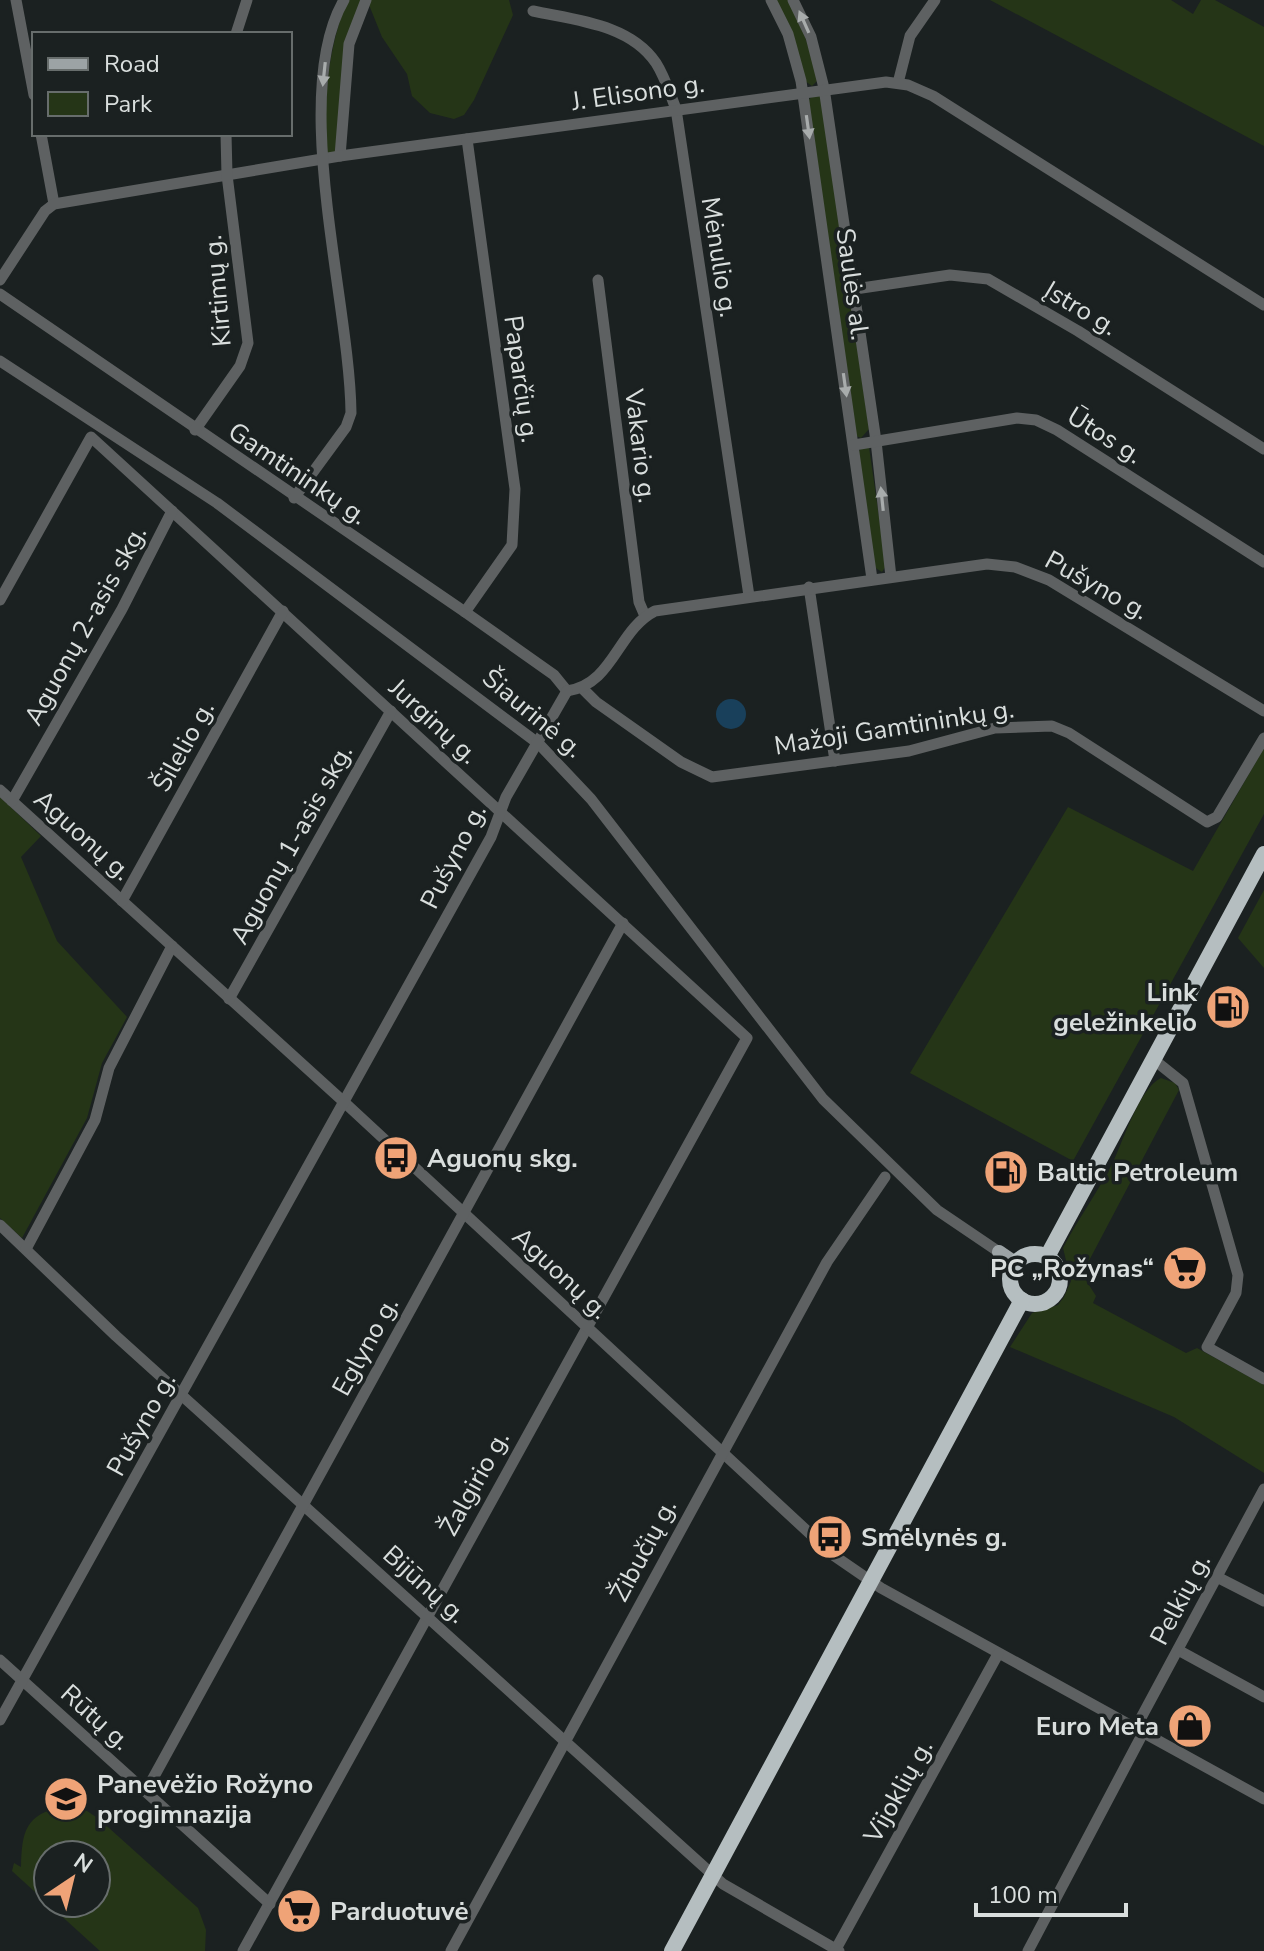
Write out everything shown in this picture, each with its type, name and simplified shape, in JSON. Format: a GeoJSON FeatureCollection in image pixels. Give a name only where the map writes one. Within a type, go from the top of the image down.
{"type":"FeatureCollection","features":[{"type":"Feature","properties":{"kind":"highway"},"geometry":{"type":"LineString","coordinates":[[1047,1257],[1264,854]]}},
{"type":"Feature","properties":{"kind":"highway"},"geometry":{"type":"LineString","coordinates":[[1030,1254],[1047,1257],[1060,1276],[1055,1293],[1040,1303],[1022,1300],[1010,1283],[1015,1263],[1030,1254]]}},
{"type":"Feature","properties":{"kind":"highway"},"geometry":{"type":"LineString","coordinates":[[672,1951],[1022,1300]]}},
{"type":"Feature","properties":{"kind":"main road","name":"Šiaurinė g."},"geometry":{"type":"LineString","coordinates":[[999,1252],[1015,1263]]}},
{"type":"Feature","properties":{"kind":"street"},"geometry":{"type":"LineString","coordinates":[[16,0],[32,83]]}},
{"type":"Feature","properties":{"kind":"street"},"geometry":{"type":"LineString","coordinates":[[237,32],[247,0]]}},
{"type":"Feature","properties":{"kind":"street"},"geometry":{"type":"LineString","coordinates":[[294,498],[346,427],[351,413],[322,159],[321,103],[334,17],[344,0]]}},
{"type":"Feature","properties":{"kind":"street"},"geometry":{"type":"LineString","coordinates":[[340,156],[349,44],[366,0]]}},
{"type":"Feature","properties":{"kind":"street","name":"Saulės al."},"geometry":{"type":"LineString","coordinates":[[771,0],[792,45],[803,91],[872,579]]}},
{"type":"Feature","properties":{"kind":"street","name":"Saulės al."},"geometry":{"type":"LineString","coordinates":[[793,0],[811,37],[824,88],[876,441],[891,577]]}},
{"type":"Feature","properties":{"kind":"street"},"geometry":{"type":"LineString","coordinates":[[898,83],[910,36],[935,0]]}},
{"type":"Feature","properties":{"kind":"street","name":"Mėnulio g."},"geometry":{"type":"LineString","coordinates":[[533,11],[611,29],[633,41],[655,61],[676,109],[749,596]]}},
{"type":"Feature","properties":{"kind":"street","name":"J. Elisono g."},"geometry":{"type":"LineString","coordinates":[[54,204],[340,156],[824,88],[898,83],[933,96],[1264,305]]}},
{"type":"Feature","properties":{"kind":"street"},"geometry":{"type":"LineString","coordinates":[[0,280],[45,211],[54,204],[41,136]]}},
{"type":"Feature","properties":{"kind":"street","name":"Kirtimų g."},"geometry":{"type":"LineString","coordinates":[[195,430],[240,366],[248,343],[227,175],[226,136]]}},
{"type":"Feature","properties":{"kind":"street","name":"Paparčių g."},"geometry":{"type":"LineString","coordinates":[[465,612],[512,545],[515,489],[467,139]]}},
{"type":"Feature","properties":{"kind":"street","name":"Įstro g."},"geometry":{"type":"LineString","coordinates":[[855,289],[950,275],[988,279],[1078,331],[1264,449]]}},
{"type":"Feature","properties":{"kind":"street","name":"Vakario g."},"geometry":{"type":"LineString","coordinates":[[598,280],[639,602],[645,616]]}},
{"type":"Feature","properties":{"kind":"street","name":"Gamtininkų g."},"geometry":{"type":"LineString","coordinates":[[0,294],[294,498],[465,612],[554,675],[567,691]]}},
{"type":"Feature","properties":{"kind":"street","name":"Šiaurinė g."},"geometry":{"type":"LineString","coordinates":[[0,361],[217,503],[539,744],[591,799],[823,1099],[937,1210],[999,1252]]}},
{"type":"Feature","properties":{"kind":"street","name":"Ūtos g."},"geometry":{"type":"LineString","coordinates":[[854,445],[1017,418],[1036,420],[1264,562]]}},
{"type":"Feature","properties":{"kind":"street","name":"Jurginų g."},"geometry":{"type":"LineString","coordinates":[[0,600],[91,437],[747,1038]]}},
{"type":"Feature","properties":{"kind":"street","name":"Aguonų 2-asis skg."},"geometry":{"type":"LineString","coordinates":[[12,801],[122,609],[172,511]]}},
{"type":"Feature","properties":{"kind":"street","name":"Pušyno g."},"geometry":{"type":"LineString","coordinates":[[645,616],[668,607],[987,564],[1032,573],[1086,600],[1264,711]]}},
{"type":"Feature","properties":{"kind":"street"},"geometry":{"type":"LineString","coordinates":[[809,587],[835,761]]}},
{"type":"Feature","properties":{"kind":"street","name":"Šilelio g."},"geometry":{"type":"LineString","coordinates":[[122,901],[283,611]]}},
{"type":"Feature","properties":{"kind":"street"},"geometry":{"type":"LineString","coordinates":[[567,691],[583,689],[606,669],[645,616]]}},
{"type":"Feature","properties":{"kind":"street","name":"Mažoji Gamtininkų g."},"geometry":{"type":"LineString","coordinates":[[583,689],[596,702],[669,753],[712,777],[909,751],[995,728],[1052,726],[1069,733],[1207,822],[1217,817],[1264,738]]}},
{"type":"Feature","properties":{"kind":"street","name":"Pušyno g."},"geometry":{"type":"LineString","coordinates":[[0,1720],[184,1394],[567,691]]}},
{"type":"Feature","properties":{"kind":"street","name":"Aguonų 1-asis skg."},"geometry":{"type":"LineString","coordinates":[[229,999],[391,711]]}},
{"type":"Feature","properties":{"kind":"street","name":"Aguonų g."},"geometry":{"type":"LineString","coordinates":[[0,790],[465,1213],[833,1555],[870,1581],[998,1654],[1264,1799]]}},
{"type":"Feature","properties":{"kind":"street","name":"Eglyno g."},"geometry":{"type":"LineString","coordinates":[[146,1791],[623,923]]}},
{"type":"Feature","properties":{"kind":"street"},"geometry":{"type":"LineString","coordinates":[[26,1249],[95,1120],[109,1068],[172,946]]}},
{"type":"Feature","properties":{"kind":"street","name":"Žalgirio g."},"geometry":{"type":"LineString","coordinates":[[243,1951],[426,1614],[747,1038]]}},
{"type":"Feature","properties":{"kind":"street"},"geometry":{"type":"LineString","coordinates":[[1153,1059],[1171,1069],[1183,1083],[1238,1275],[1236,1293],[1207,1347],[1264,1379]]}},
{"type":"Feature","properties":{"kind":"street","name":"Žibučių g."},"geometry":{"type":"LineString","coordinates":[[451,1951],[827,1262],[885,1177]]}},
{"type":"Feature","properties":{"kind":"street","name":"Bijūnų g."},"geometry":{"type":"LineString","coordinates":[[0,1225],[116,1336],[184,1394],[713,1875],[838,1950]]}},
{"type":"Feature","properties":{"kind":"street","name":"Pelkių g."},"geometry":{"type":"LineString","coordinates":[[1028,1951],[1178,1650],[1261,1503],[1264,1489]]}},
{"type":"Feature","properties":{"kind":"street"},"geometry":{"type":"LineString","coordinates":[[1217,1577],[1264,1601]]}},
{"type":"Feature","properties":{"kind":"street"},"geometry":{"type":"LineString","coordinates":[[1178,1650],[1264,1697]]}},
{"type":"Feature","properties":{"kind":"street","name":"Vijoklių g."},"geometry":{"type":"LineString","coordinates":[[838,1950],[998,1654]]}},
{"type":"Feature","properties":{"kind":"street","name":"Rūtų g."},"geometry":{"type":"LineString","coordinates":[[0,1660],[270,1904]]}},
{"type":"Feature","properties":{"kind":"green space"},"geometry":{"type":"Polygon","coordinates":[[[347,0],[364,0],[346,44],[336,153],[326,155],[328,76],[347,0]]]}},
{"type":"Feature","properties":{"kind":"green space"},"geometry":{"type":"Polygon","coordinates":[[[367,0],[509,0],[513,15],[464,115],[454,119],[430,113],[412,96],[407,74],[382,37],[367,0]]]}},
{"type":"Feature","properties":{"kind":"green space"},"geometry":{"type":"Polygon","coordinates":[[[774,0],[790,0],[802,26],[818,80],[812,86],[805,81],[792,34],[774,0]]]}},
{"type":"Feature","properties":{"kind":"green space"},"geometry":{"type":"Polygon","coordinates":[[[990,0],[1171,0],[1193,14],[1201,0],[1215,0],[1264,27],[1264,146],[990,0]]]}},
{"type":"Feature","properties":{"kind":"green space"},"geometry":{"type":"Polygon","coordinates":[[[814,95],[821,96],[869,429],[861,438],[856,436],[807,101],[814,95]]]}},
{"type":"Feature","properties":{"kind":"green space"},"geometry":{"type":"Polygon","coordinates":[[[869,447],[886,566],[882,572],[874,567],[857,454],[861,448],[869,447]]]}},
{"type":"Feature","properties":{"kind":"green space"},"geometry":{"type":"Polygon","coordinates":[[[1264,748],[1264,814],[1073,1161],[910,1073],[1068,807],[1193,871],[1264,748]]]}},
{"type":"Feature","properties":{"kind":"green space"},"geometry":{"type":"Polygon","coordinates":[[[0,797],[41,836],[21,857],[57,941],[127,1017],[102,1063],[87,1118],[22,1238],[0,1218],[0,797]]]}},
{"type":"Feature","properties":{"kind":"green space"},"geometry":{"type":"Polygon","coordinates":[[[1264,890],[1264,968],[1238,938],[1264,890]]]}},
{"type":"Feature","properties":{"kind":"green space"},"geometry":{"type":"Polygon","coordinates":[[[1161,1078],[1175,1083],[1179,1090],[1082,1274],[1096,1296],[1093,1303],[1186,1353],[1197,1348],[1264,1385],[1264,1473],[1174,1417],[1010,1347],[1032,1313],[1058,1305],[1064,1297],[1071,1281],[1063,1248],[1110,1168],[1138,1106],[1161,1078]]]}},
{"type":"Feature","properties":{"kind":"green space"},"geometry":{"type":"Polygon","coordinates":[[[63,1806],[87,1811],[99,1819],[198,1908],[206,1930],[205,1951],[100,1951],[65,1919],[112,1919],[112,1839],[32,1839],[32,1889],[12,1871],[14,1863],[21,1867],[28,1826],[41,1814],[63,1806]]]}},
{"type":"Feature","properties":{"kind":"water"},"geometry":{"type":"Polygon","coordinates":[[[731,699],[742,703],[746,714],[742,725],[731,729],[720,725],[716,714],[720,703],[731,699]]]}},
{"type":"Feature","properties":{"kind":"place","name":"Link geležinkelio"},"geometry":{"type":"Point","coordinates":[1228,1007]}},
{"type":"Feature","properties":{"kind":"place","name":"Aguonų skg."},"geometry":{"type":"Point","coordinates":[396,1158]}},
{"type":"Feature","properties":{"kind":"place","name":"Baltic Petroleum"},"geometry":{"type":"Point","coordinates":[1006,1172]}},
{"type":"Feature","properties":{"kind":"place","name":"PC „Rožynas“"},"geometry":{"type":"Point","coordinates":[1185,1268]}},
{"type":"Feature","properties":{"kind":"place","name":"Smėlynės g."},"geometry":{"type":"Point","coordinates":[830,1537]}},
{"type":"Feature","properties":{"kind":"place","name":"Euro Meta"},"geometry":{"type":"Point","coordinates":[1190,1726]}},
{"type":"Feature","properties":{"kind":"place","name":"Panevėžio Rožyno progimnazija"},"geometry":{"type":"Point","coordinates":[66,1799]}},
{"type":"Feature","properties":{"kind":"place","name":"Parduotuvė"},"geometry":{"type":"Point","coordinates":[299,1911]}}]}
